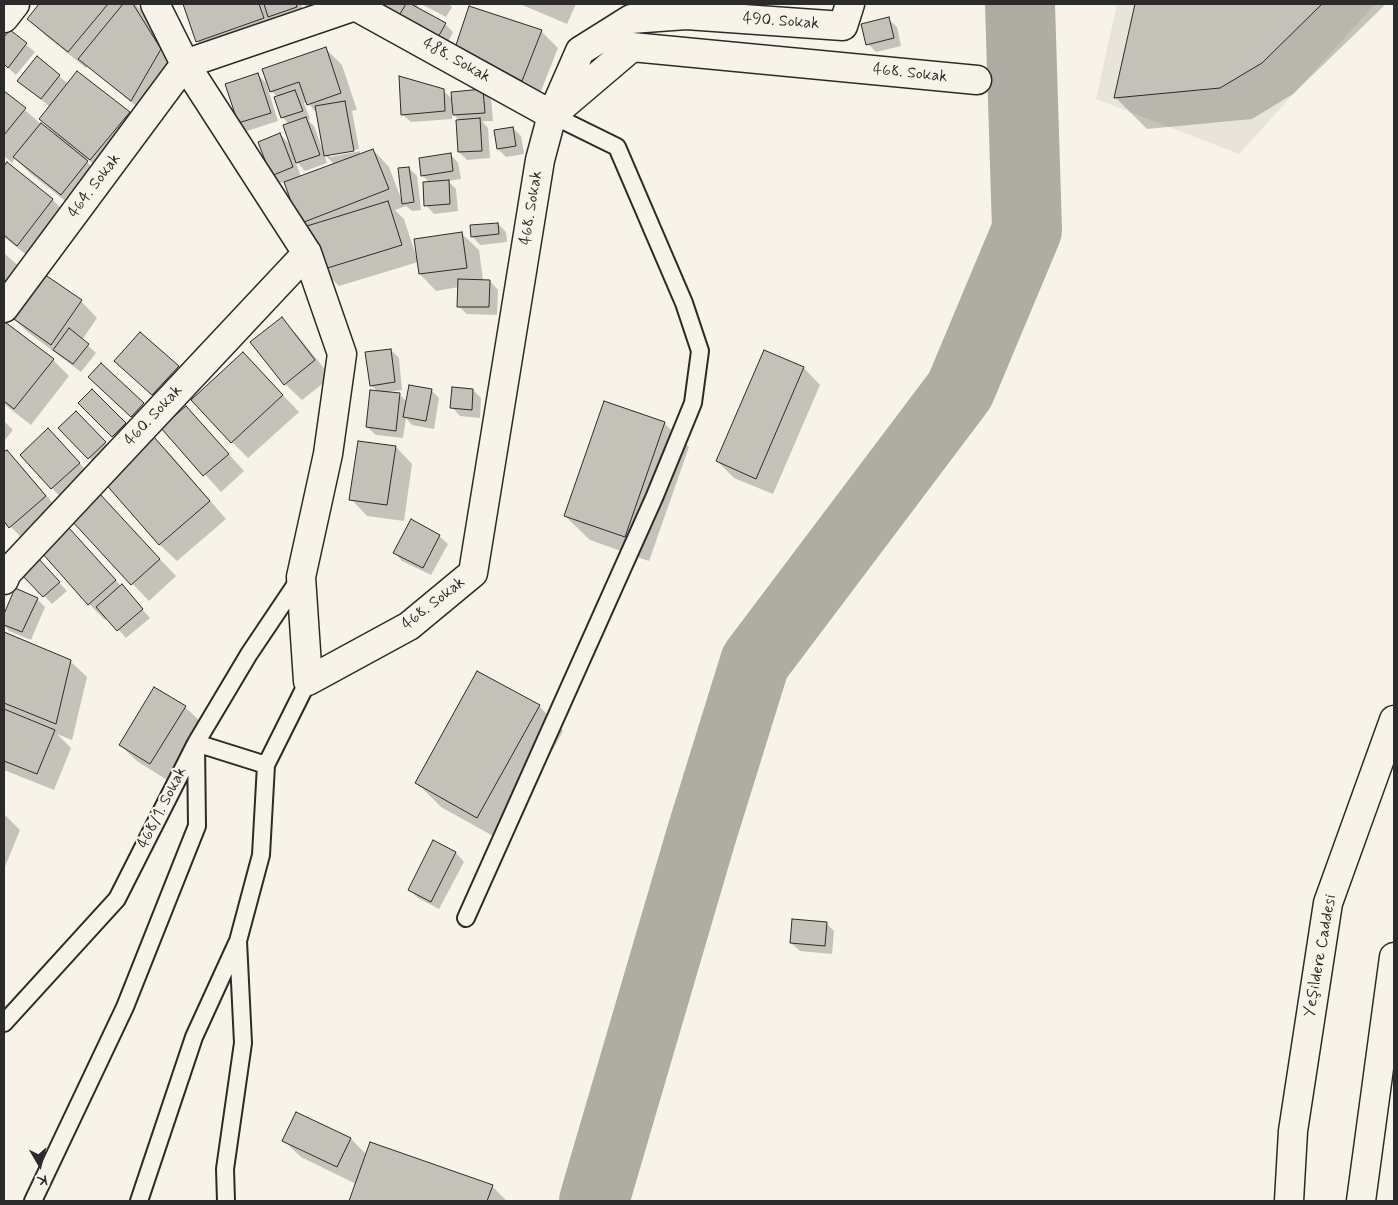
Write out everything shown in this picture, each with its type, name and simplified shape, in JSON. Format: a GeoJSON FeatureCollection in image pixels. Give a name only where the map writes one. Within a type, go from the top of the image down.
{"type":"FeatureCollection","features":[{"type":"Feature","properties":{"kind":"main road"},"geometry":{"type":"LineString","coordinates":[[4,18],[15,4]]}},
{"type":"Feature","properties":{"kind":"main road"},"geometry":{"type":"LineString","coordinates":[[155,4],[185,64],[306,254],[342,354],[328,454],[301,577],[308,681]]}},
{"type":"Feature","properties":{"kind":"main road","name":"490. Sokak"},"geometry":{"type":"LineString","coordinates":[[678,9],[842,26],[850,4]]}},
{"type":"Feature","properties":{"kind":"main road","name":"488. Sokak"},"geometry":{"type":"LineString","coordinates":[[185,64],[355,6],[552,115]]}},
{"type":"Feature","properties":{"kind":"main road"},"geometry":{"type":"LineString","coordinates":[[552,115],[580,51],[631,19],[678,9]]}},
{"type":"Feature","properties":{"kind":"main road","name":"468. Sokak"},"geometry":{"type":"LineString","coordinates":[[308,681],[409,626],[474,574],[540,160],[552,115],[632,47],[977,80]]}},
{"type":"Feature","properties":{"kind":"main road","name":"464. Sokak"},"geometry":{"type":"LineString","coordinates":[[4,308],[185,64]]}},
{"type":"Feature","properties":{"kind":"main road","name":"460. Sokak"},"geometry":{"type":"LineString","coordinates":[[4,580],[7,573],[306,254]]}},
{"type":"Feature","properties":{"kind":"main road","name":"Yeşildere Caddesi"},"geometry":{"type":"LineString","coordinates":[[1289,1201],[1293,1131],[1328,903],[1394,720]]}},
{"type":"Feature","properties":{"kind":"main road"},"geometry":{"type":"LineString","coordinates":[[1362,1201],[1394,958]]}},
{"type":"Feature","properties":{"kind":"lane"},"geometry":{"type":"LineString","coordinates":[[466,918],[654,498],[690,412],[693,403],[700,351],[684,303],[617,147],[552,115]]}},
{"type":"Feature","properties":{"kind":"lane","name":"468/1. Sokak"},"geometry":{"type":"LineString","coordinates":[[4,1023],[117,899],[196,743],[249,654],[301,577]]}},
{"type":"Feature","properties":{"kind":"lane"},"geometry":{"type":"LineString","coordinates":[[139,1201],[194,1037],[238,941],[261,856],[266,765],[308,681]]}},
{"type":"Feature","properties":{"kind":"lane"},"geometry":{"type":"LineString","coordinates":[[33,1201],[125,1007],[197,826],[196,743],[266,765]]}},
{"type":"Feature","properties":{"kind":"lane"},"geometry":{"type":"LineString","coordinates":[[226,1201],[225,1169],[243,1043],[238,941]]}},
{"type":"Feature","properties":{"kind":"shaded area"},"geometry":{"type":"Polygon","coordinates":[[[1117,4],[1375,4],[1239,154],[1096,99],[1117,4]]]}},
{"type":"Feature","properties":{"kind":"building"},"geometry":{"type":"Polygon","coordinates":[[[39,4],[108,4],[68,52],[27,19],[39,4]]]}},
{"type":"Feature","properties":{"kind":"building"},"geometry":{"type":"Polygon","coordinates":[[[123,4],[133,4],[161,49],[131,101],[78,59],[123,4]]]}},
{"type":"Feature","properties":{"kind":"building"},"geometry":{"type":"Polygon","coordinates":[[[183,4],[259,4],[264,18],[196,42],[183,4]]]}},
{"type":"Feature","properties":{"kind":"building"},"geometry":{"type":"Polygon","coordinates":[[[264,4],[296,4],[297,7],[268,17],[264,4]]]}},
{"type":"Feature","properties":{"kind":"building"},"geometry":{"type":"Polygon","coordinates":[[[406,4],[411,4],[446,23],[437,39],[398,17],[406,4]]]}},
{"type":"Feature","properties":{"kind":"building"},"geometry":{"type":"Polygon","coordinates":[[[1135,4],[1322,4],[1262,63],[1220,88],[1114,98],[1135,4]]]}},
{"type":"Feature","properties":{"kind":"building"},"geometry":{"type":"Polygon","coordinates":[[[469,6],[542,30],[522,81],[456,45],[469,6]]]}},
{"type":"Feature","properties":{"kind":"building"},"geometry":{"type":"Polygon","coordinates":[[[889,17],[894,38],[866,45],[861,24],[889,17]]]}},
{"type":"Feature","properties":{"kind":"building"},"geometry":{"type":"Polygon","coordinates":[[[10,30],[27,43],[8,68],[4,64],[4,37],[10,30]]]}},
{"type":"Feature","properties":{"kind":"building"},"geometry":{"type":"Polygon","coordinates":[[[326,47],[341,93],[307,105],[299,82],[270,92],[262,69],[326,47]]]}},
{"type":"Feature","properties":{"kind":"building"},"geometry":{"type":"Polygon","coordinates":[[[37,56],[60,75],[41,99],[17,81],[37,56]]]}},
{"type":"Feature","properties":{"kind":"building"},"geometry":{"type":"Polygon","coordinates":[[[77,71],[130,112],[90,160],[39,119],[77,71]]]}},
{"type":"Feature","properties":{"kind":"building"},"geometry":{"type":"Polygon","coordinates":[[[258,73],[271,113],[238,123],[225,84],[258,73]]]}},
{"type":"Feature","properties":{"kind":"building"},"geometry":{"type":"Polygon","coordinates":[[[399,76],[444,89],[445,111],[401,115],[399,76]]]}},
{"type":"Feature","properties":{"kind":"building"},"geometry":{"type":"Polygon","coordinates":[[[483,89],[485,113],[453,115],[451,92],[483,89]]]}},
{"type":"Feature","properties":{"kind":"building"},"geometry":{"type":"Polygon","coordinates":[[[295,90],[303,111],[281,118],[274,97],[295,90]]]}},
{"type":"Feature","properties":{"kind":"building"},"geometry":{"type":"Polygon","coordinates":[[[4,91],[26,108],[4,135],[4,91]]]}},
{"type":"Feature","properties":{"kind":"building"},"geometry":{"type":"Polygon","coordinates":[[[345,101],[354,151],[324,156],[315,106],[345,101]]]}},
{"type":"Feature","properties":{"kind":"building"},"geometry":{"type":"Polygon","coordinates":[[[306,117],[320,155],[296,163],[283,125],[306,117]]]}},
{"type":"Feature","properties":{"kind":"building"},"geometry":{"type":"Polygon","coordinates":[[[480,118],[482,151],[458,152],[456,120],[480,118]]]}},
{"type":"Feature","properties":{"kind":"building"},"geometry":{"type":"Polygon","coordinates":[[[41,123],[88,161],[61,195],[13,157],[41,123]]]}},
{"type":"Feature","properties":{"kind":"building"},"geometry":{"type":"Polygon","coordinates":[[[513,127],[516,146],[497,149],[494,130],[513,127]]]}},
{"type":"Feature","properties":{"kind":"building"},"geometry":{"type":"Polygon","coordinates":[[[280,133],[293,167],[271,176],[258,142],[280,133]]]}},
{"type":"Feature","properties":{"kind":"building"},"geometry":{"type":"Polygon","coordinates":[[[373,149],[389,189],[299,224],[284,182],[373,149]]]}},
{"type":"Feature","properties":{"kind":"building"},"geometry":{"type":"Polygon","coordinates":[[[451,153],[453,171],[421,176],[419,158],[451,153]]]}},
{"type":"Feature","properties":{"kind":"building"},"geometry":{"type":"Polygon","coordinates":[[[7,162],[53,199],[17,246],[4,235],[4,166],[7,162]]]}},
{"type":"Feature","properties":{"kind":"building"},"geometry":{"type":"Polygon","coordinates":[[[409,167],[414,202],[402,204],[398,168],[409,167]]]}},
{"type":"Feature","properties":{"kind":"building"},"geometry":{"type":"Polygon","coordinates":[[[449,180],[450,204],[424,206],[423,182],[449,180]]]}},
{"type":"Feature","properties":{"kind":"building"},"geometry":{"type":"Polygon","coordinates":[[[388,201],[402,245],[321,270],[307,226],[388,201]]]}},
{"type":"Feature","properties":{"kind":"building"},"geometry":{"type":"Polygon","coordinates":[[[498,223],[499,234],[471,237],[470,225],[498,223]]]}},
{"type":"Feature","properties":{"kind":"building"},"geometry":{"type":"Polygon","coordinates":[[[462,232],[467,268],[419,274],[414,239],[462,232]]]}},
{"type":"Feature","properties":{"kind":"building"},"geometry":{"type":"Polygon","coordinates":[[[41,272],[82,300],[51,345],[11,317],[41,272]]]}},
{"type":"Feature","properties":{"kind":"building"},"geometry":{"type":"Polygon","coordinates":[[[458,279],[490,280],[489,307],[457,307],[458,279]]]}},
{"type":"Feature","properties":{"kind":"building"},"geometry":{"type":"Polygon","coordinates":[[[282,317],[315,360],[284,385],[250,342],[282,317]]]}},
{"type":"Feature","properties":{"kind":"building"},"geometry":{"type":"Polygon","coordinates":[[[5,322],[54,359],[14,409],[4,401],[5,322]]]}},
{"type":"Feature","properties":{"kind":"building"},"geometry":{"type":"Polygon","coordinates":[[[69,328],[89,344],[73,364],[53,350],[69,328]]]}},
{"type":"Feature","properties":{"kind":"building"},"geometry":{"type":"Polygon","coordinates":[[[140,332],[179,366],[152,395],[114,361],[140,332]]]}},
{"type":"Feature","properties":{"kind":"building"},"geometry":{"type":"Polygon","coordinates":[[[391,349],[395,382],[370,386],[365,352],[391,349]]]}},
{"type":"Feature","properties":{"kind":"building"},"geometry":{"type":"Polygon","coordinates":[[[764,350],[804,367],[756,479],[716,461],[764,350]]]}},
{"type":"Feature","properties":{"kind":"building"},"geometry":{"type":"Polygon","coordinates":[[[243,352],[283,395],[231,443],[191,400],[243,352]]]}},
{"type":"Feature","properties":{"kind":"building"},"geometry":{"type":"Polygon","coordinates":[[[101,363],[144,403],[131,417],[88,377],[101,363]]]}},
{"type":"Feature","properties":{"kind":"building"},"geometry":{"type":"Polygon","coordinates":[[[409,385],[432,389],[426,421],[403,417],[409,385]]]}},
{"type":"Feature","properties":{"kind":"building"},"geometry":{"type":"Polygon","coordinates":[[[452,387],[473,389],[472,410],[450,408],[452,387]]]}},
{"type":"Feature","properties":{"kind":"building"},"geometry":{"type":"Polygon","coordinates":[[[92,389],[126,423],[112,437],[78,403],[92,389]]]}},
{"type":"Feature","properties":{"kind":"building"},"geometry":{"type":"Polygon","coordinates":[[[370,390],[400,393],[396,431],[366,427],[370,390]]]}},
{"type":"Feature","properties":{"kind":"building"},"geometry":{"type":"Polygon","coordinates":[[[604,401],[665,422],[625,537],[564,516],[604,401]]]}},
{"type":"Feature","properties":{"kind":"building"},"geometry":{"type":"Polygon","coordinates":[[[186,406],[229,454],[203,476],[161,428],[186,406]]]}},
{"type":"Feature","properties":{"kind":"building"},"geometry":{"type":"Polygon","coordinates":[[[76,411],[106,442],[88,459],[58,428],[76,411]]]}},
{"type":"Feature","properties":{"kind":"building"},"geometry":{"type":"Polygon","coordinates":[[[48,428],[80,463],[51,489],[20,455],[48,428]]]}},
{"type":"Feature","properties":{"kind":"building"},"geometry":{"type":"Polygon","coordinates":[[[154,437],[210,501],[159,545],[103,481],[154,437]]]}},
{"type":"Feature","properties":{"kind":"building"},"geometry":{"type":"Polygon","coordinates":[[[358,441],[396,446],[387,505],[349,500],[358,441]]]}},
{"type":"Feature","properties":{"kind":"building"},"geometry":{"type":"Polygon","coordinates":[[[7,450],[46,496],[9,528],[4,521],[4,452],[7,450]]]}},
{"type":"Feature","properties":{"kind":"building"},"geometry":{"type":"Polygon","coordinates":[[[99,493],[160,559],[131,585],[71,520],[99,493]]]}},
{"type":"Feature","properties":{"kind":"building"},"geometry":{"type":"Polygon","coordinates":[[[411,519],[440,535],[423,568],[393,553],[411,519]]]}},
{"type":"Feature","properties":{"kind":"building"},"geometry":{"type":"Polygon","coordinates":[[[69,528],[116,580],[88,605],[42,553],[69,528]]]}},
{"type":"Feature","properties":{"kind":"building"},"geometry":{"type":"Polygon","coordinates":[[[37,557],[60,582],[43,597],[20,573],[37,557]]]}},
{"type":"Feature","properties":{"kind":"building"},"geometry":{"type":"Polygon","coordinates":[[[122,584],[143,609],[117,631],[96,607],[122,584]]]}},
{"type":"Feature","properties":{"kind":"building"},"geometry":{"type":"Polygon","coordinates":[[[15,588],[38,598],[22,632],[4,625],[4,614],[15,588]]]}},
{"type":"Feature","properties":{"kind":"building"},"geometry":{"type":"Polygon","coordinates":[[[4,632],[71,660],[56,724],[4,703],[4,632]]]}},
{"type":"Feature","properties":{"kind":"building"},"geometry":{"type":"Polygon","coordinates":[[[477,671],[540,705],[477,818],[415,783],[477,671]]]}},
{"type":"Feature","properties":{"kind":"building"},"geometry":{"type":"Polygon","coordinates":[[[154,687],[186,706],[150,764],[119,745],[154,687]]]}},
{"type":"Feature","properties":{"kind":"building"},"geometry":{"type":"Polygon","coordinates":[[[4,709],[55,730],[37,774],[4,761],[4,709]]]}},
{"type":"Feature","properties":{"kind":"building"},"geometry":{"type":"Polygon","coordinates":[[[433,840],[456,852],[431,902],[408,890],[433,840]]]}},
{"type":"Feature","properties":{"kind":"building"},"geometry":{"type":"Polygon","coordinates":[[[792,919],[827,922],[825,946],[790,943],[792,919]]]}},
{"type":"Feature","properties":{"kind":"building"},"geometry":{"type":"Polygon","coordinates":[[[296,1112],[351,1138],[337,1167],[282,1141],[296,1112]]]}},
{"type":"Feature","properties":{"kind":"building"},"geometry":{"type":"Polygon","coordinates":[[[370,1142],[493,1185],[487,1201],[349,1201],[370,1142]]]}},
{"type":"Feature","properties":{"kind":"waterway"},"geometry":{"type":"LineString","coordinates":[[594,1201],[701,836],[755,662],[960,390],[1027,230],[1020,4]]}}]}
